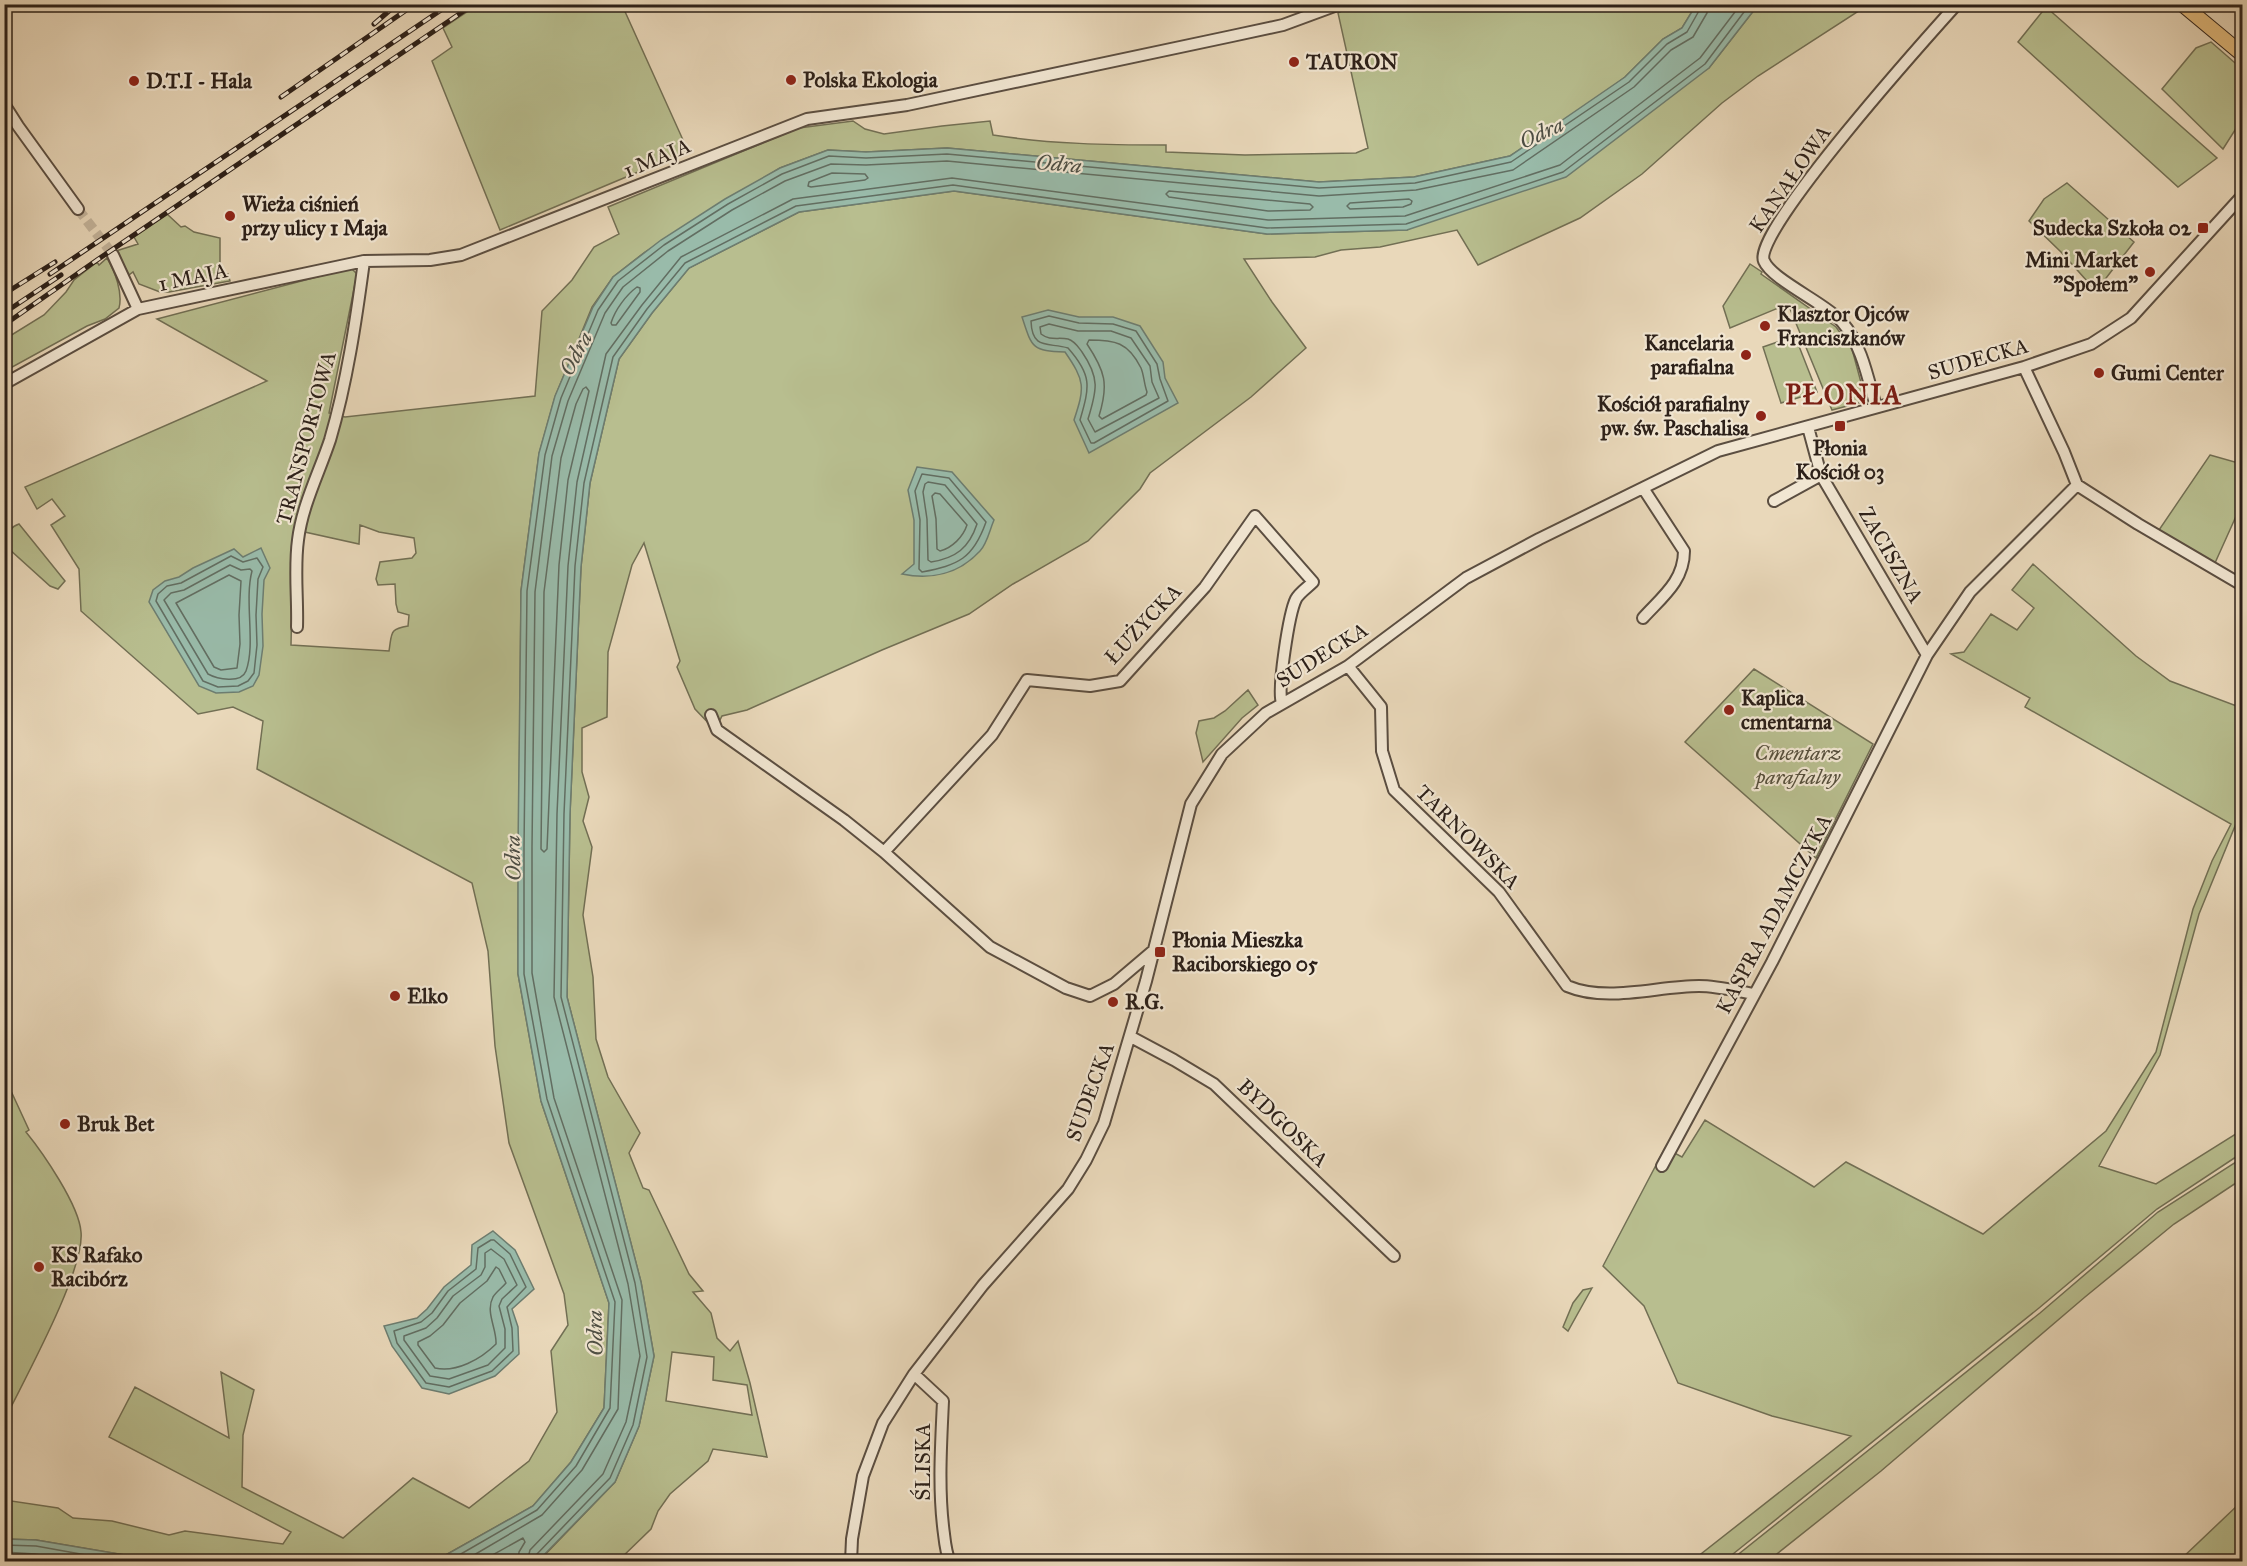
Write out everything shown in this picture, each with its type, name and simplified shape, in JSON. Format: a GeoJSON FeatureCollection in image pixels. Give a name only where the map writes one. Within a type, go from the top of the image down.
{"type":"FeatureCollection","features":[{"type":"Feature","properties":{"kind":"main road"},"geometry":{"type":"LineString","coordinates":[[2182,4],[2242,54]]}},
{"type":"Feature","properties":{"kind":"street","name":"1 MAJA"},"geometry":{"type":"LineString","coordinates":[[4,384],[138,309],[364,261],[430,260],[461,255],[807,119],[907,105],[1283,25],[1340,4]]}},
{"type":"Feature","properties":{"kind":"street","name":"KANAŁOWA"},"geometry":{"type":"LineString","coordinates":[[1876,407],[1862,360],[1853,338],[1842,321],[1773,272],[1763,261],[1762,253],[1767,240],[1804,187],[1865,109],[1957,4]]}},
{"type":"Feature","properties":{"kind":"street"},"geometry":{"type":"LineString","coordinates":[[4,104],[78,209]]}},
{"type":"Feature","properties":{"kind":"street","name":"SUDECKA"},"geometry":{"type":"LineString","coordinates":[[851,1562],[852,1539],[863,1476],[883,1423],[914,1374],[983,1285],[1068,1189],[1086,1160],[1104,1123],[1131,1037],[1191,804],[1222,754],[1266,713],[1348,666],[1466,578],[1539,538],[1718,451],[2024,367],[2091,344],[2131,318],[2242,196]]}},
{"type":"Feature","properties":{"kind":"street"},"geometry":{"type":"LineString","coordinates":[[113,255],[138,309]]}},
{"type":"Feature","properties":{"kind":"street","name":"TRANSPORTOWA"},"geometry":{"type":"LineString","coordinates":[[297,627],[298,539],[340,399],[354,332],[364,261]]}},
{"type":"Feature","properties":{"kind":"street"},"geometry":{"type":"LineString","coordinates":[[2024,367],[2077,485],[2242,585]]}},
{"type":"Feature","properties":{"kind":"street","name":"ZACISZNA"},"geometry":{"type":"LineString","coordinates":[[1808,427],[1821,475],[1927,655]]}},
{"type":"Feature","properties":{"kind":"street"},"geometry":{"type":"LineString","coordinates":[[1774,501],[1821,475]]}},
{"type":"Feature","properties":{"kind":"street","name":"KASPRA ADAMCZYKA"},"geometry":{"type":"LineString","coordinates":[[1662,1166],[1851,808],[1927,655],[1970,591],[2077,485]]}},
{"type":"Feature","properties":{"kind":"street"},"geometry":{"type":"LineString","coordinates":[[1643,488],[1684,551],[1684,562],[1679,577],[1643,618]]}},
{"type":"Feature","properties":{"kind":"street","name":"ŁUŻYCKA"},"geometry":{"type":"LineString","coordinates":[[884,852],[992,735],[1027,680],[1090,686],[1120,681],[1205,586],[1255,516],[1313,582],[1296,598],[1283,660],[1280,697],[1282,703]]}},
{"type":"Feature","properties":{"kind":"street","name":"TARNOWSKA"},"geometry":{"type":"LineString","coordinates":[[1348,666],[1381,707],[1382,751],[1394,790],[1499,892],[1566,986],[1578,991],[1602,994],[1701,986],[1754,994]]}},
{"type":"Feature","properties":{"kind":"street"},"geometry":{"type":"LineString","coordinates":[[711,715],[717,730],[844,820],[884,852],[990,947],[1066,988],[1090,996],[1114,984],[1154,950]]}},
{"type":"Feature","properties":{"kind":"street","name":"BYDGOSKA"},"geometry":{"type":"LineString","coordinates":[[1131,1037],[1214,1084],[1394,1256]]}},
{"type":"Feature","properties":{"kind":"street","name":"ŚLISKA"},"geometry":{"type":"LineString","coordinates":[[914,1374],[943,1401],[940,1466],[942,1522],[950,1562]]}},
{"type":"Feature","properties":{"kind":"green space"},"geometry":{"type":"Polygon","coordinates":[[[479,4],[622,5],[688,151],[500,230],[432,61],[452,47],[443,28],[479,4]]]}},
{"type":"Feature","properties":{"kind":"green space"},"geometry":{"type":"Polygon","coordinates":[[[1352,5],[1696,5],[1682,28],[1663,39],[1625,77],[1587,106],[1510,156],[1414,177],[1319,182],[947,148],[866,152],[828,150],[780,168],[645,252],[613,277],[592,307],[555,397],[539,454],[521,591],[518,974],[541,1101],[609,1303],[604,1408],[571,1462],[533,1506],[435,1561],[160,1561],[36,1540],[5,1539],[5,1500],[58,1508],[73,1518],[112,1521],[169,1535],[185,1531],[283,1544],[291,1532],[109,1437],[135,1387],[229,1438],[221,1372],[254,1390],[243,1435],[242,1487],[343,1538],[413,1478],[469,1508],[529,1461],[557,1412],[551,1351],[568,1325],[564,1294],[509,1143],[495,1046],[488,951],[472,883],[257,769],[263,721],[233,707],[198,714],[81,611],[79,569],[51,525],[65,516],[52,499],[37,509],[25,487],[267,381],[157,319],[351,268],[357,274],[329,413],[345,417],[535,396],[542,311],[572,280],[594,247],[619,234],[608,207],[799,128],[853,121],[865,129],[884,134],[990,121],[993,135],[1079,143],[1166,145],[1166,152],[1245,155],[1356,153],[1368,148],[1338,13],[1352,5]],[[360,525],[359,544],[300,531],[292,596],[291,645],[389,651],[392,633],[394,630],[408,626],[409,615],[398,612],[395,584],[378,585],[376,579],[380,562],[412,558],[416,553],[414,538],[379,532],[360,525]]]}},
{"type":"Feature","properties":{"kind":"green space"},"geometry":{"type":"Polygon","coordinates":[[[1758,5],[1868,5],[1758,76],[1722,103],[1642,174],[1580,218],[1478,265],[1457,230],[1380,247],[1341,250],[1315,257],[1244,259],[1306,348],[1251,397],[1150,473],[1140,489],[1088,541],[1013,584],[969,614],[747,710],[722,716],[715,730],[695,709],[677,667],[680,661],[644,543],[632,565],[608,652],[607,717],[582,728],[582,772],[589,797],[583,821],[592,847],[583,915],[593,977],[596,1039],[608,1077],[640,1133],[629,1153],[643,1188],[649,1190],[689,1274],[703,1291],[693,1292],[711,1313],[717,1338],[730,1351],[738,1341],[767,1457],[713,1449],[708,1461],[670,1494],[658,1511],[651,1529],[618,1561],[538,1562],[615,1482],[639,1426],[654,1356],[641,1282],[567,997],[570,814],[581,567],[590,483],[619,359],[652,313],[689,268],[799,212],[954,191],[1267,234],[1407,230],[1709,68],[1758,5]],[[672,1352],[666,1401],[752,1415],[747,1385],[713,1380],[714,1357],[672,1352]]]}},
{"type":"Feature","properties":{"kind":"green space"},"geometry":{"type":"Polygon","coordinates":[[[2046,7],[2217,158],[2178,187],[2018,42],[2046,7]]]}},
{"type":"Feature","properties":{"kind":"green space"},"geometry":{"type":"Polygon","coordinates":[[[2211,42],[2242,69],[2242,119],[2223,149],[2162,89],[2196,48],[2211,42]]]}},
{"type":"Feature","properties":{"kind":"green space"},"geometry":{"type":"Polygon","coordinates":[[[2067,183],[2134,242],[2096,291],[2029,221],[2044,199],[2067,183]]]}},
{"type":"Feature","properties":{"kind":"green space"},"geometry":{"type":"Polygon","coordinates":[[[167,214],[181,227],[185,226],[194,232],[220,238],[220,273],[228,274],[230,281],[160,292],[139,284],[133,272],[129,275],[116,251],[138,244],[134,237],[167,214]]]}},
{"type":"Feature","properties":{"kind":"green space"},"geometry":{"type":"Polygon","coordinates":[[[107,258],[118,282],[119,308],[105,319],[87,326],[5,371],[5,339],[44,315],[74,280],[97,262],[99,265],[107,258]]]}},
{"type":"Feature","properties":{"kind":"green space"},"geometry":{"type":"Polygon","coordinates":[[[1750,264],[1836,327],[1852,349],[1866,401],[1832,410],[1788,304],[1730,328],[1723,306],[1750,264]]]}},
{"type":"Feature","properties":{"kind":"green space"},"geometry":{"type":"Polygon","coordinates":[[[1795,336],[1817,392],[1781,403],[1763,347],[1795,336]]]}},
{"type":"Feature","properties":{"kind":"green space"},"geometry":{"type":"Polygon","coordinates":[[[2210,455],[2242,464],[2242,503],[2215,563],[2159,530],[2210,455]]]}},
{"type":"Feature","properties":{"kind":"green space"},"geometry":{"type":"Polygon","coordinates":[[[19,524],[65,581],[58,589],[50,586],[8,548],[6,540],[8,533],[19,524]]]}},
{"type":"Feature","properties":{"kind":"green space"},"geometry":{"type":"Polygon","coordinates":[[[2033,564],[2136,656],[2170,681],[2242,708],[2242,809],[2199,914],[2160,1055],[2099,1166],[2156,1184],[2242,1130],[2242,1153],[2157,1209],[2039,1308],[1733,1554],[1723,1561],[1692,1561],[1851,1436],[1772,1416],[1678,1383],[1644,1306],[1603,1266],[1665,1148],[1682,1157],[1705,1120],[1814,1187],[1846,1162],[1983,1234],[2106,1131],[2156,1052],[2193,909],[2212,861],[2231,824],[2025,707],[2030,698],[1951,654],[1964,652],[1991,614],[2017,630],[2034,608],[2012,590],[2033,564]]]}},
{"type":"Feature","properties":{"kind":"green space","name":"Cmentarz parafialny"},"geometry":{"type":"Polygon","coordinates":[[[1754,669],[1873,744],[1816,858],[1685,742],[1754,669]]]}},
{"type":"Feature","properties":{"kind":"green space"},"geometry":{"type":"Polygon","coordinates":[[[1248,690],[1258,705],[1242,718],[1203,762],[1196,733],[1199,721],[1214,718],[1248,690]]]}},
{"type":"Feature","properties":{"kind":"green space","name":"KS Rafako Racibórz"},"geometry":{"type":"Polygon","coordinates":[[[5,1078],[29,1130],[26,1132],[67,1194],[79,1221],[81,1232],[80,1249],[64,1298],[5,1419],[5,1078]]]}},
{"type":"Feature","properties":{"kind":"green space"},"geometry":{"type":"Polygon","coordinates":[[[2242,1158],[2242,1179],[2174,1224],[1881,1471],[1768,1561],[1730,1561],[2040,1313],[2158,1212],[2242,1158]]]}},
{"type":"Feature","properties":{"kind":"green space"},"geometry":{"type":"Polygon","coordinates":[[[1592,1288],[1568,1331],[1563,1327],[1573,1303],[1583,1290],[1592,1288]]]}},
{"type":"Feature","properties":{"kind":"green space"},"geometry":{"type":"Polygon","coordinates":[[[2242,1501],[2242,1561],[2179,1561],[2240,1503],[2242,1501]]]}},
{"type":"Feature","properties":{"kind":"water","name":"Odra"},"geometry":{"type":"Polygon","coordinates":[[[1696,5],[1758,5],[1709,68],[1566,177],[1407,230],[1267,234],[954,191],[799,212],[689,268],[652,313],[619,359],[590,483],[581,567],[570,814],[567,997],[641,1282],[654,1356],[639,1426],[615,1482],[538,1561],[435,1561],[533,1506],[571,1462],[604,1408],[609,1303],[541,1101],[518,974],[518,848],[521,591],[539,453],[555,396],[593,307],[613,277],[661,240],[725,199],[780,168],[828,150],[866,152],[947,148],[1319,182],[1414,177],[1510,156],[1625,77],[1663,39],[1682,28],[1696,5]]]}},
{"type":"Feature","properties":{"kind":"water"},"geometry":{"type":"Polygon","coordinates":[[[1048,310],[1079,317],[1113,317],[1140,326],[1163,362],[1165,378],[1178,403],[1089,453],[1074,420],[1080,400],[1080,378],[1065,352],[1040,349],[1035,346],[1028,335],[1022,317],[1048,310]]]}},
{"type":"Feature","properties":{"kind":"water"},"geometry":{"type":"Polygon","coordinates":[[[917,467],[952,472],[994,520],[980,551],[954,570],[923,576],[902,574],[914,564],[914,520],[908,490],[917,467]]]}},
{"type":"Feature","properties":{"kind":"water"},"geometry":{"type":"Polygon","coordinates":[[[261,548],[270,568],[264,580],[263,646],[259,675],[253,686],[239,692],[216,693],[199,686],[149,602],[153,590],[165,581],[179,577],[234,549],[243,557],[261,548]]]}},
{"type":"Feature","properties":{"kind":"water"},"geometry":{"type":"Polygon","coordinates":[[[493,1231],[515,1250],[534,1289],[512,1309],[518,1327],[519,1354],[495,1376],[449,1394],[422,1388],[392,1346],[384,1326],[417,1318],[444,1287],[471,1265],[472,1245],[493,1231]]]}},
{"type":"Feature","properties":{"kind":"water"},"geometry":{"type":"Polygon","coordinates":[[[4,1539],[36,1540],[160,1561],[5,1561],[4,1539]]]}},
{"type":"Feature","properties":{"kind":"tunnel"},"geometry":{"type":"LineString","coordinates":[[78,209],[113,255]]}},
{"type":"Feature","properties":{"kind":"railway"},"geometry":{"type":"LineString","coordinates":[[374,24],[397,4]]}},
{"type":"Feature","properties":{"kind":"railway"},"geometry":{"type":"LineString","coordinates":[[281,97],[415,4]]}},
{"type":"Feature","properties":{"kind":"railway"},"geometry":{"type":"LineString","coordinates":[[50,274],[450,4]]}},
{"type":"Feature","properties":{"kind":"railway"},"geometry":{"type":"LineString","coordinates":[[4,325],[474,4]]}},
{"type":"Feature","properties":{"kind":"railway"},"geometry":{"type":"LineString","coordinates":[[4,294],[55,262]]}},
{"type":"Feature","properties":{"kind":"railway"},"geometry":{"type":"LineString","coordinates":[[4,313],[61,275]]}},
{"type":"Feature","properties":{"kind":"place","name":"TAURON"},"geometry":{"type":"Point","coordinates":[1294,62]}},
{"type":"Feature","properties":{"kind":"place","name":"Polska Ekologia"},"geometry":{"type":"Point","coordinates":[791,80]}},
{"type":"Feature","properties":{"kind":"place","name":"D.T.I - Hala"},"geometry":{"type":"Point","coordinates":[134,81]}},
{"type":"Feature","properties":{"kind":"place","name":"Wieża ciśnień przy ulicy 1 Maja"},"geometry":{"type":"Point","coordinates":[230,216]}},
{"type":"Feature","properties":{"kind":"place","name":"Sudecka Szkoła 02"},"geometry":{"type":"Point","coordinates":[2203,228]}},
{"type":"Feature","properties":{"kind":"place","name":"Mini Market \"Społem\""},"geometry":{"type":"Point","coordinates":[2150,272]}},
{"type":"Feature","properties":{"kind":"place","name":"Klasztor Ojców Franciszkanów"},"geometry":{"type":"Point","coordinates":[1765,326]}},
{"type":"Feature","properties":{"kind":"place","name":"Kancelaria parafialna"},"geometry":{"type":"Point","coordinates":[1746,355]}},
{"type":"Feature","properties":{"kind":"place","name":"Gumi Center"},"geometry":{"type":"Point","coordinates":[2099,373]}},
{"type":"Feature","properties":{"kind":"place","name":"Kościół parafialny pw. św. Paschalisa"},"geometry":{"type":"Point","coordinates":[1761,416]}},
{"type":"Feature","properties":{"kind":"place","name":"Płonia Kościół 03"},"geometry":{"type":"Point","coordinates":[1840,426]}},
{"type":"Feature","properties":{"kind":"place","name":"Kaplica cmentarna"},"geometry":{"type":"Point","coordinates":[1729,710]}},
{"type":"Feature","properties":{"kind":"place","name":"Płonia Mieszka Raciborskiego 05"},"geometry":{"type":"Point","coordinates":[1160,952]}},
{"type":"Feature","properties":{"kind":"place","name":"Elko"},"geometry":{"type":"Point","coordinates":[395,996]}},
{"type":"Feature","properties":{"kind":"place","name":"R.G."},"geometry":{"type":"Point","coordinates":[1113,1002]}},
{"type":"Feature","properties":{"kind":"place","name":"Bruk Bet"},"geometry":{"type":"Point","coordinates":[65,1124]}},
{"type":"Feature","properties":{"kind":"place","name":"KS Rafako Racibórz"},"geometry":{"type":"Point","coordinates":[39,1267]}},
{"type":"Feature","properties":{"kind":"district","name":"PŁONIA"},"geometry":{"type":"Point","coordinates":[1844,395]}}]}
